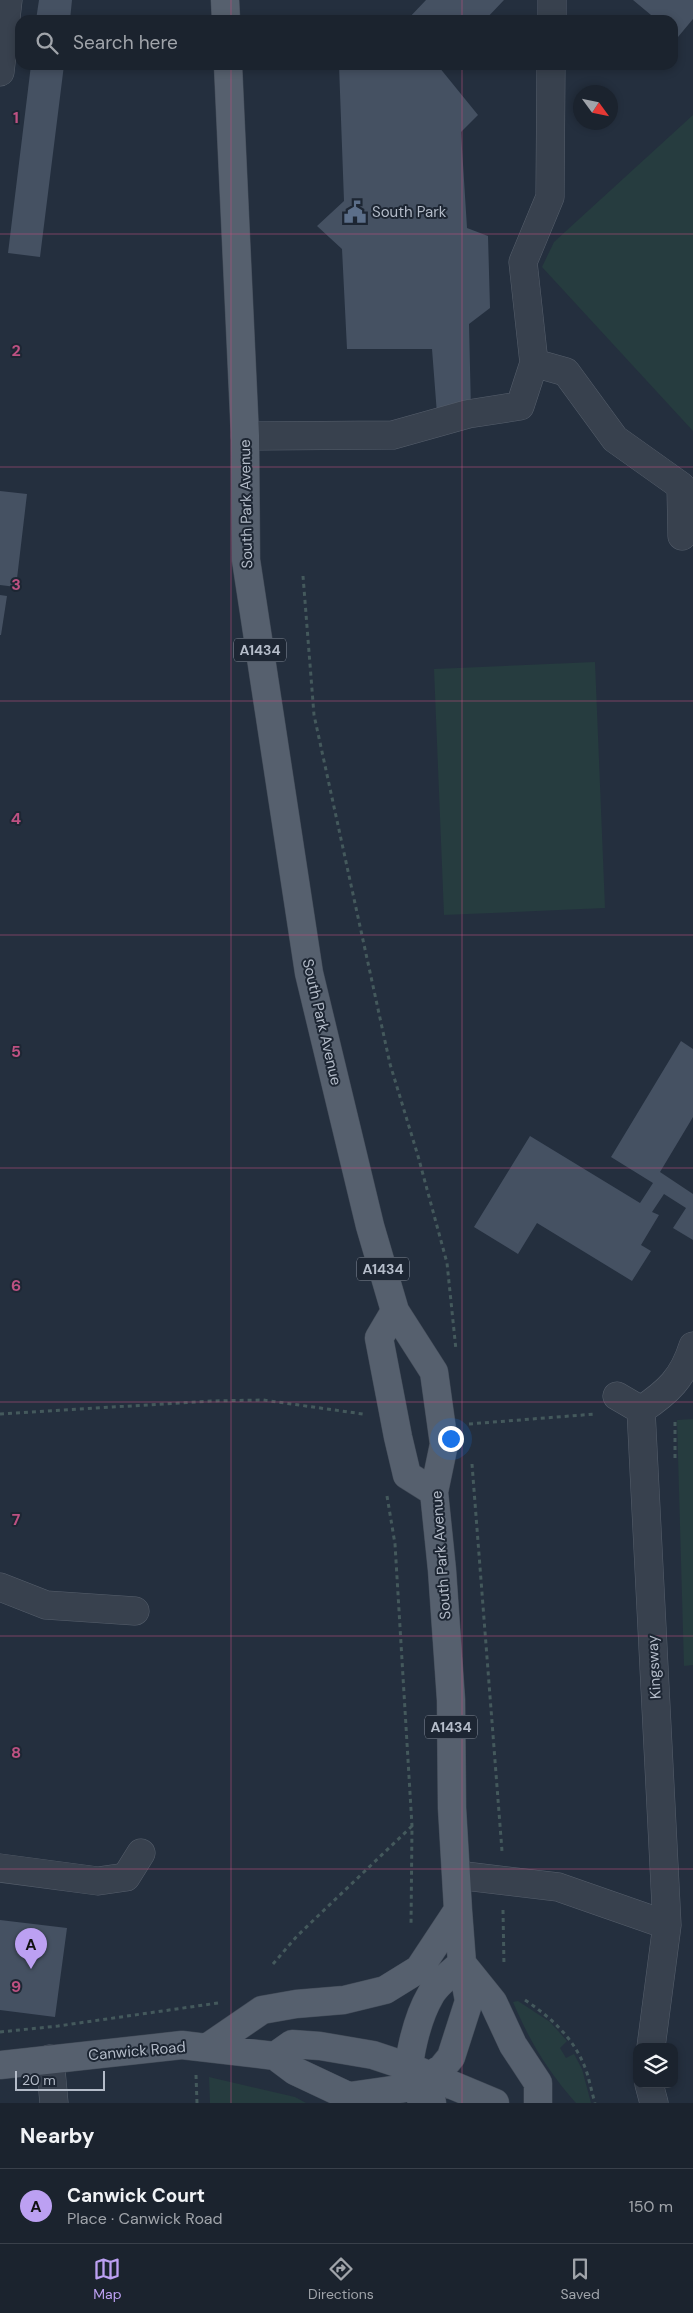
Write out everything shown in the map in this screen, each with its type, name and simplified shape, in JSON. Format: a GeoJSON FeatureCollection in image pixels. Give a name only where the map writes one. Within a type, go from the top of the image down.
{"type":"FeatureCollection","features":[{"type":"Feature","properties":{"kind":"main road"},"geometry":{"type":"LineString","coordinates":[[225,0],[226,15]]}},
{"type":"Feature","properties":{"kind":"main road","name":"South Park Avenue"},"geometry":{"type":"LineString","coordinates":[[228,70],[245,436],[246,560],[310,973],[370,1226],[395,1311],[434,1372],[444,1444],[434,1492],[442,1570],[451,1700],[452,1808],[458,1910],[462,1963],[469,2001],[451,2057],[442,2068],[421,2083]]}},
{"type":"Feature","properties":{"kind":"main road"},"geometry":{"type":"LineString","coordinates":[[395,1311],[379,1338],[398,1437],[407,1475],[434,1492]]}},
{"type":"Feature","properties":{"kind":"main road"},"geometry":{"type":"LineString","coordinates":[[202,2058],[262,2010],[296,2004],[344,2000],[384,1990],[419,1969],[458,1910]]}},
{"type":"Feature","properties":{"kind":"main road"},"geometry":{"type":"LineString","coordinates":[[421,2083],[416,2033],[430,1995],[462,1963],[493,2002],[513,2045],[538,2082],[538,2103]]}},
{"type":"Feature","properties":{"kind":"main road"},"geometry":{"type":"LineString","coordinates":[[275,2056],[292,2044],[320,2046],[373,2056],[421,2083],[495,2103]]}},
{"type":"Feature","properties":{"kind":"main road","name":"Canwick Road"},"geometry":{"type":"LineString","coordinates":[[0,2065],[182,2045],[202,2058],[275,2056],[295,2070],[356,2099],[421,2083]]}},
{"type":"Feature","properties":{"kind":"street"},"geometry":{"type":"LineString","coordinates":[[0,72],[8,0]]}},
{"type":"Feature","properties":{"kind":"street"},"geometry":{"type":"LineString","coordinates":[[552,0],[552,15]]}},
{"type":"Feature","properties":{"kind":"street"},"geometry":{"type":"LineString","coordinates":[[245,436],[393,435],[468,414],[520,406],[534,363],[523,262],[550,197],[552,70]]}},
{"type":"Feature","properties":{"kind":"street"},"geometry":{"type":"LineString","coordinates":[[534,363],[566,372],[615,439],[681,486],[682,536]]}},
{"type":"Feature","properties":{"kind":"street"},"geometry":{"type":"LineString","coordinates":[[617,1396],[653,1403],[687,1366],[693,1346]]}},
{"type":"Feature","properties":{"kind":"street","name":"Kingsway"},"geometry":{"type":"LineString","coordinates":[[652,2043],[667,1925],[653,1403]]}},
{"type":"Feature","properties":{"kind":"street"},"geometry":{"type":"LineString","coordinates":[[0,1586],[46,1605],[135,1612]]}},
{"type":"Feature","properties":{"kind":"street"},"geometry":{"type":"LineString","coordinates":[[0,1868],[98,1880],[126,1877],[141,1853]]}},
{"type":"Feature","properties":{"kind":"street"},"geometry":{"type":"LineString","coordinates":[[457,1875],[558,1887],[667,1925]]}},
{"type":"Feature","properties":{"kind":"street"},"geometry":{"type":"LineString","coordinates":[[50,2059],[54,2103]]}},
{"type":"Feature","properties":{"kind":"street"},"geometry":{"type":"LineString","coordinates":[[650,2088],[654,2103]]}},
{"type":"Feature","properties":{"kind":"path"},"geometry":{"type":"LineString","coordinates":[[303,576],[314,716],[390,1064],[418,1156],[447,1263],[456,1360]]}},
{"type":"Feature","properties":{"kind":"path"},"geometry":{"type":"LineString","coordinates":[[0,1414],[211,1401],[263,1400],[361,1413],[370,1417]]}},
{"type":"Feature","properties":{"kind":"path"},"geometry":{"type":"LineString","coordinates":[[468,1424],[653,1403]]}},
{"type":"Feature","properties":{"kind":"path"},"geometry":{"type":"LineString","coordinates":[[466,1415],[469,1434]]}},
{"type":"Feature","properties":{"kind":"path"},"geometry":{"type":"LineString","coordinates":[[472,1463],[504,1880],[502,1934],[504,1970]]}},
{"type":"Feature","properties":{"kind":"path"},"geometry":{"type":"LineString","coordinates":[[386,1488],[395,1544],[412,1826],[411,1935]]}},
{"type":"Feature","properties":{"kind":"path"},"geometry":{"type":"LineString","coordinates":[[273,1964],[297,1936],[412,1826]]}},
{"type":"Feature","properties":{"kind":"path"},"geometry":{"type":"LineString","coordinates":[[520,1997],[546,2014],[571,2041],[587,2073],[595,2103]]}},
{"type":"Feature","properties":{"kind":"path"},"geometry":{"type":"LineString","coordinates":[[0,2032],[58,2026],[221,2003]]}},
{"type":"Feature","properties":{"kind":"path"},"geometry":{"type":"LineString","coordinates":[[197,2103],[202,2058]]}},
{"type":"Feature","properties":{"kind":"green space"},"geometry":{"type":"Polygon","coordinates":[[[693,115],[693,431],[542,267],[554,242],[693,115]]]}},
{"type":"Feature","properties":{"kind":"green space"},"geometry":{"type":"Polygon","coordinates":[[[595,662],[605,908],[444,915],[434,669],[595,662]]]}},
{"type":"Feature","properties":{"kind":"green space"},"geometry":{"type":"Polygon","coordinates":[[[693,1419],[693,1665],[684,1666],[677,1420],[693,1419]]]}},
{"type":"Feature","properties":{"kind":"green space"},"geometry":{"type":"Polygon","coordinates":[[[518,2001],[550,2022],[567,2041],[560,2048],[566,2058],[574,2054],[582,2069],[591,2103],[576,2103],[557,2079],[540,2055],[526,2029],[513,2002],[518,2001]]]}},
{"type":"Feature","properties":{"kind":"green space"},"geometry":{"type":"Polygon","coordinates":[[[209,2077],[295,2097],[306,2103],[210,2103],[209,2077]]]}},
{"type":"Feature","properties":{"kind":"building"},"geometry":{"type":"Polygon","coordinates":[[[39,0],[72,0],[70,15],[37,15],[39,0]]]}},
{"type":"Feature","properties":{"kind":"building"},"geometry":{"type":"Polygon","coordinates":[[[426,0],[504,0],[490,15],[412,15],[426,0]]]}},
{"type":"Feature","properties":{"kind":"building"},"geometry":{"type":"Polygon","coordinates":[[[633,0],[693,0],[693,19],[678,37],[678,15],[651,15],[633,0]]]}},
{"type":"Feature","properties":{"kind":"building"},"geometry":{"type":"Polygon","coordinates":[[[30,70],[63,70],[40,257],[8,253],[30,70]]]}},
{"type":"Feature","properties":{"kind":"building"},"geometry":{"type":"Polygon","coordinates":[[[339,70],[441,70],[478,115],[461,132],[467,228],[488,236],[490,308],[469,324],[471,411],[437,414],[432,349],[347,349],[342,249],[317,226],[344,201],[339,70]]]}},
{"type":"Feature","properties":{"kind":"building"},"geometry":{"type":"Polygon","coordinates":[[[0,491],[27,494],[16,587],[0,585],[0,491]]]}},
{"type":"Feature","properties":{"kind":"building"},"geometry":{"type":"Polygon","coordinates":[[[0,595],[7,596],[1,635],[0,635],[0,595]]]}},
{"type":"Feature","properties":{"kind":"building"},"geometry":{"type":"Polygon","coordinates":[[[681,1041],[693,1049],[693,1117],[660,1172],[693,1194],[693,1240],[673,1228],[686,1208],[664,1194],[652,1212],[659,1215],[641,1245],[651,1251],[632,1281],[537,1223],[518,1254],[474,1227],[530,1136],[640,1203],[653,1183],[611,1157],[681,1041]]]}},
{"type":"Feature","properties":{"kind":"building"},"geometry":{"type":"Polygon","coordinates":[[[0,1920],[67,1928],[55,2017],[0,2010],[0,1920]]]}},
{"type":"Feature","properties":{"kind":"place","name":"South Park"},"geometry":{"type":"Point","coordinates":[355,212]}},
{"type":"Feature","properties":{"kind":"place","name":"Canwick Court"},"geometry":{"type":"Point","coordinates":[31,1969]}}]}
